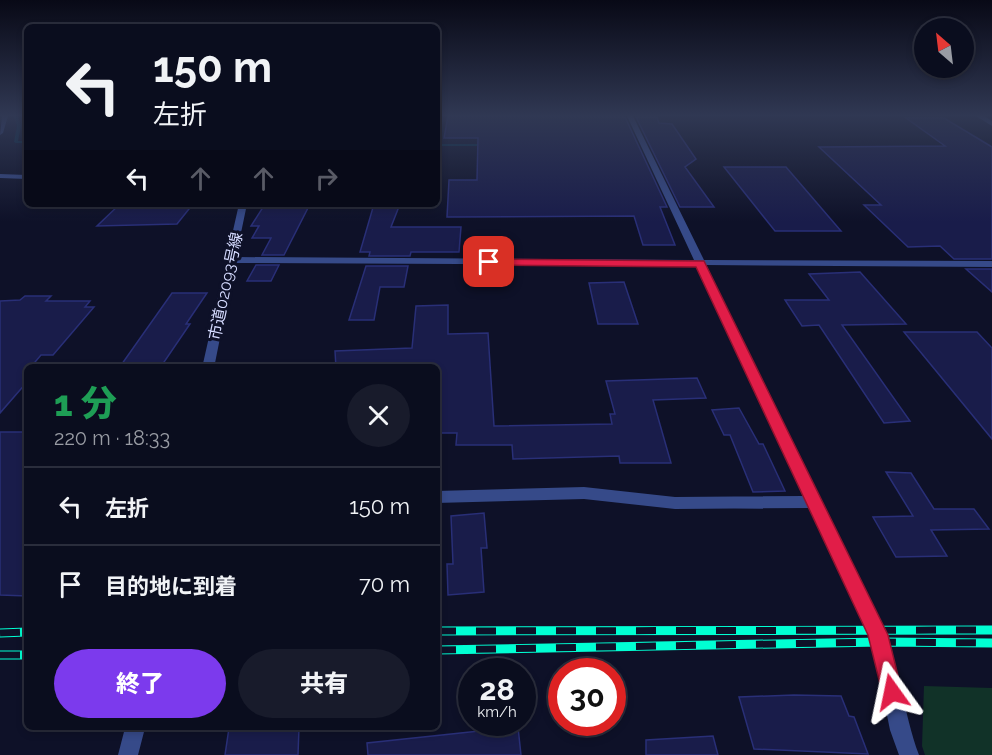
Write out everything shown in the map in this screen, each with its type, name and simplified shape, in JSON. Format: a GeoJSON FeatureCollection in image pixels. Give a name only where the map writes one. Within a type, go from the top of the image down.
{"type":"FeatureCollection","features":[{"type":"Feature","properties":{"kind":"street"},"geometry":{"type":"LineString","coordinates":[[647,151],[881,642],[900,730],[909,755]]}},
{"type":"Feature","properties":{"kind":"street"},"geometry":{"type":"LineString","coordinates":[[0,176],[24,177]]}},
{"type":"Feature","properties":{"kind":"street","name":"市道02093号線"},"geometry":{"type":"LineString","coordinates":[[209,364],[242,207]]}},
{"type":"Feature","properties":{"kind":"street"},"geometry":{"type":"LineString","coordinates":[[231,260],[992,264]]}},
{"type":"Feature","properties":{"kind":"street"},"geometry":{"type":"LineString","coordinates":[[440,496],[584,493],[675,503],[815,502]]}},
{"type":"Feature","properties":{"kind":"street"},"geometry":{"type":"LineString","coordinates":[[128,755],[134,730]]}},
{"type":"Feature","properties":{"kind":"green space"},"geometry":{"type":"Polygon","coordinates":[[[924,686],[992,688],[992,755],[925,755],[922,746],[924,686]]]}},
{"type":"Feature","properties":{"kind":"building"},"geometry":{"type":"Polygon","coordinates":[[[478,151],[641,151],[667,207],[660,207],[675,245],[643,245],[634,216],[447,217],[449,180],[477,180],[478,151]]]}},
{"type":"Feature","properties":{"kind":"building"},"geometry":{"type":"Polygon","coordinates":[[[653,151],[691,151],[696,159],[685,167],[714,207],[680,207],[653,151]]]}},
{"type":"Feature","properties":{"kind":"building"},"geometry":{"type":"Polygon","coordinates":[[[824,151],[992,151],[992,259],[954,259],[940,246],[908,247],[864,205],[881,205],[824,151]]]}},
{"type":"Feature","properties":{"kind":"building"},"geometry":{"type":"Polygon","coordinates":[[[724,167],[786,167],[841,231],[775,231],[724,167]]]}},
{"type":"Feature","properties":{"kind":"building"},"geometry":{"type":"Polygon","coordinates":[[[117,207],[191,207],[177,224],[97,226],[117,207]]]}},
{"type":"Feature","properties":{"kind":"building"},"geometry":{"type":"Polygon","coordinates":[[[263,207],[308,207],[284,255],[262,255],[271,238],[252,238],[259,226],[251,226],[263,207]]]}},
{"type":"Feature","properties":{"kind":"building"},"geometry":{"type":"Polygon","coordinates":[[[373,207],[399,207],[391,227],[461,227],[459,252],[411,252],[410,256],[369,256],[370,252],[360,252],[373,207]]]}},
{"type":"Feature","properties":{"kind":"building"},"geometry":{"type":"Polygon","coordinates":[[[256,265],[279,265],[271,281],[247,281],[256,265]]]}},
{"type":"Feature","properties":{"kind":"building"},"geometry":{"type":"Polygon","coordinates":[[[366,266],[408,266],[404,287],[380,287],[374,320],[349,320],[366,266]]]}},
{"type":"Feature","properties":{"kind":"building"},"geometry":{"type":"Polygon","coordinates":[[[966,269],[992,269],[992,292],[966,269]]]}},
{"type":"Feature","properties":{"kind":"building"},"geometry":{"type":"Polygon","coordinates":[[[860,272],[906,324],[842,325],[910,421],[884,423],[819,325],[802,326],[785,300],[829,300],[809,274],[860,272]]]}},
{"type":"Feature","properties":{"kind":"building"},"geometry":{"type":"Polygon","coordinates":[[[624,282],[638,324],[598,324],[589,283],[624,282]]]}},
{"type":"Feature","properties":{"kind":"building"},"geometry":{"type":"Polygon","coordinates":[[[172,293],[207,293],[186,324],[190,324],[163,364],[122,364],[172,293]]]}},
{"type":"Feature","properties":{"kind":"building"},"geometry":{"type":"Polygon","coordinates":[[[25,296],[51,296],[46,301],[90,301],[85,307],[94,307],[53,355],[41,355],[33,364],[24,364],[24,385],[0,413],[0,301],[20,300],[25,296]]]}},
{"type":"Feature","properties":{"kind":"building"},"geometry":{"type":"Polygon","coordinates":[[[448,305],[448,334],[488,333],[494,426],[612,424],[610,414],[615,414],[606,381],[697,378],[706,398],[653,400],[671,463],[620,463],[619,456],[513,459],[512,445],[456,445],[457,433],[440,433],[440,364],[336,364],[335,351],[412,348],[416,306],[448,305]]]}},
{"type":"Feature","properties":{"kind":"building"},"geometry":{"type":"Polygon","coordinates":[[[904,332],[977,332],[992,348],[992,439],[904,332]]]}},
{"type":"Feature","properties":{"kind":"building"},"geometry":{"type":"Polygon","coordinates":[[[739,408],[759,444],[763,444],[785,491],[753,492],[730,435],[724,435],[712,410],[739,408]]]}},
{"type":"Feature","properties":{"kind":"building"},"geometry":{"type":"Polygon","coordinates":[[[0,432],[24,432],[24,596],[0,595],[0,432]]]}},
{"type":"Feature","properties":{"kind":"building"},"geometry":{"type":"Polygon","coordinates":[[[886,472],[911,473],[934,509],[974,509],[989,529],[931,530],[947,556],[896,557],[873,517],[913,516],[886,472]]]}},
{"type":"Feature","properties":{"kind":"building"},"geometry":{"type":"Polygon","coordinates":[[[484,513],[487,548],[481,548],[484,592],[448,595],[447,564],[453,564],[451,516],[484,513]]]}},
{"type":"Feature","properties":{"kind":"building"},"geometry":{"type":"Polygon","coordinates":[[[841,696],[849,716],[854,717],[868,754],[754,749],[739,697],[841,696]]]}},
{"type":"Feature","properties":{"kind":"building"},"geometry":{"type":"Polygon","coordinates":[[[229,730],[299,730],[298,755],[225,755],[229,730]]]}},
{"type":"Feature","properties":{"kind":"building"},"geometry":{"type":"Polygon","coordinates":[[[458,733],[458,736],[519,736],[521,755],[368,755],[367,743],[458,733]]]}},
{"type":"Feature","properties":{"kind":"building"},"geometry":{"type":"Polygon","coordinates":[[[713,736],[718,755],[646,755],[646,740],[713,736]]]}},
{"type":"Feature","properties":{"kind":"railway"},"geometry":{"type":"LineString","coordinates":[[440,631],[992,630]]}},
{"type":"Feature","properties":{"kind":"railway"},"geometry":{"type":"LineString","coordinates":[[0,633],[24,632]]}},
{"type":"Feature","properties":{"kind":"railway"},"geometry":{"type":"LineString","coordinates":[[440,650],[881,642],[992,643]]}},
{"type":"Feature","properties":{"kind":"railway"},"geometry":{"type":"LineString","coordinates":[[0,655],[24,655]]}},
{"type":"Feature","properties":{"kind":"route"},"geometry":{"type":"LineString","coordinates":[[489,262],[700,263],[876,630],[881,642],[892,692]]}}]}
